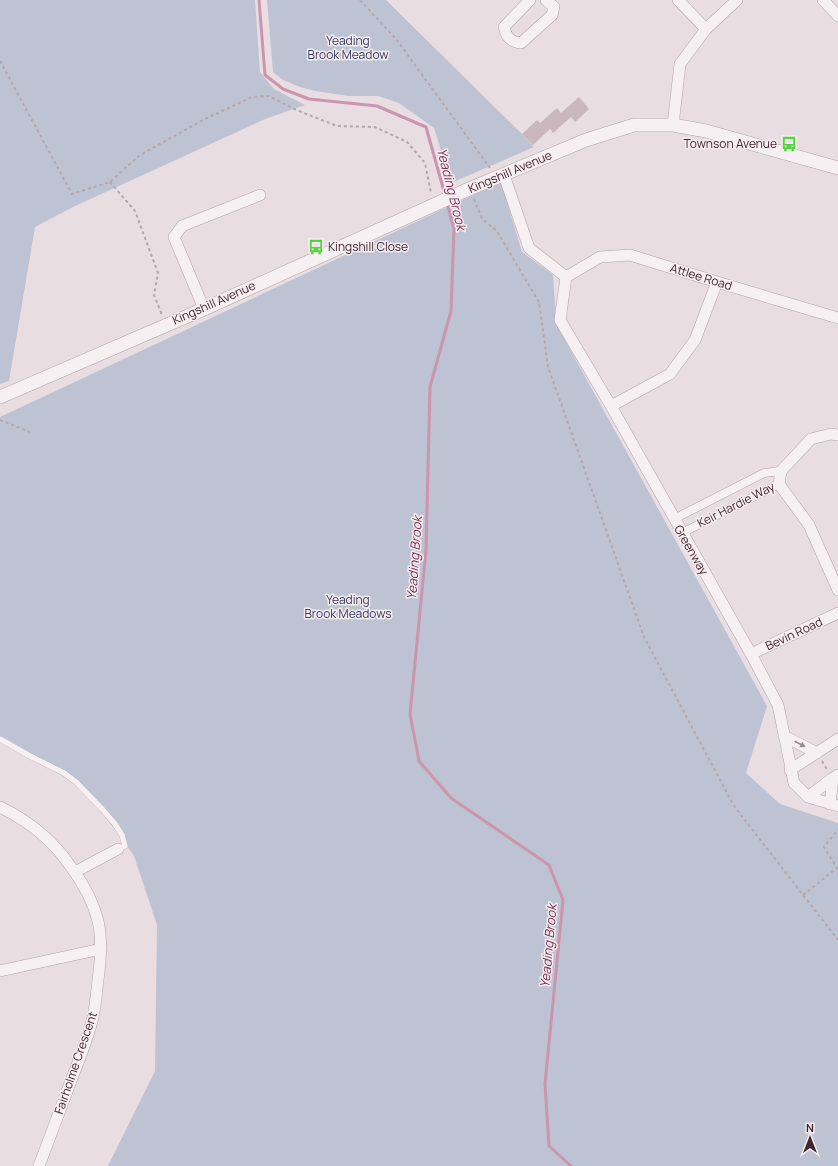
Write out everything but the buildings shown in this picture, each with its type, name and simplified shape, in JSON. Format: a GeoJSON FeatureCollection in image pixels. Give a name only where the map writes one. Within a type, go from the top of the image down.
{"type":"FeatureCollection","features":[{"type":"Feature","properties":{"kind":"street"},"geometry":{"type":"LineString","coordinates":[[530,0],[504,27],[505,34],[515,42],[521,43],[552,15],[554,7],[548,1]]}},
{"type":"Feature","properties":{"kind":"street"},"geometry":{"type":"LineString","coordinates":[[678,0],[706,29]]}},
{"type":"Feature","properties":{"kind":"street"},"geometry":{"type":"LineString","coordinates":[[673,125],[680,64],[706,29],[737,0]]}},
{"type":"Feature","properties":{"kind":"street"},"geometry":{"type":"LineString","coordinates":[[823,0],[838,16]]}},
{"type":"Feature","properties":{"kind":"street","name":"Kingshill Avenue"},"geometry":{"type":"LineString","coordinates":[[0,397],[204,308],[464,191],[586,140],[634,125],[673,125],[706,131],[838,168]]}},
{"type":"Feature","properties":{"kind":"street"},"geometry":{"type":"LineString","coordinates":[[500,177],[530,248],[566,277]]}},
{"type":"Feature","properties":{"kind":"street"},"geometry":{"type":"LineString","coordinates":[[204,308],[174,237],[182,226],[260,195]]}},
{"type":"Feature","properties":{"kind":"street","name":"Attlee Road"},"geometry":{"type":"LineString","coordinates":[[566,277],[600,257],[630,255],[838,318]]}},
{"type":"Feature","properties":{"kind":"street","name":"Greenway"},"geometry":{"type":"LineString","coordinates":[[566,277],[560,320],[751,654],[778,705],[790,770],[794,783],[808,797],[834,805]]}},
{"type":"Feature","properties":{"kind":"street"},"geometry":{"type":"LineString","coordinates":[[610,406],[670,374],[695,340],[718,282]]}},
{"type":"Feature","properties":{"kind":"street","name":"Keir Hardie Way"},"geometry":{"type":"LineString","coordinates":[[682,533],[779,484],[781,471],[811,439],[835,434]]}},
{"type":"Feature","properties":{"kind":"street","name":"Keir Hardie Way"},"geometry":{"type":"LineString","coordinates":[[674,519],[764,473],[781,471]]}},
{"type":"Feature","properties":{"kind":"street"},"geometry":{"type":"LineString","coordinates":[[779,484],[809,525],[838,590]]}},
{"type":"Feature","properties":{"kind":"street","name":"Bevin Road"},"geometry":{"type":"LineString","coordinates":[[751,654],[838,613]]}},
{"type":"Feature","properties":{"kind":"street"},"geometry":{"type":"LineString","coordinates":[[784,736],[817,753]]}},
{"type":"Feature","properties":{"kind":"street"},"geometry":{"type":"LineString","coordinates":[[790,770],[838,739]]}},
{"type":"Feature","properties":{"kind":"street"},"geometry":{"type":"LineString","coordinates":[[808,797],[835,777]]}},
{"type":"Feature","properties":{"kind":"street"},"geometry":{"type":"LineString","coordinates":[[834,805],[835,777]]}},
{"type":"Feature","properties":{"kind":"street","name":"Fairholme Crescent"},"geometry":{"type":"LineString","coordinates":[[0,807],[26,822],[59,850],[75,872],[86,891],[95,911],[100,934],[101,948],[96,1000],[90,1028],[40,1166]]}},
{"type":"Feature","properties":{"kind":"street"},"geometry":{"type":"LineString","coordinates":[[75,872],[118,849]]}},
{"type":"Feature","properties":{"kind":"street"},"geometry":{"type":"LineString","coordinates":[[0,971],[101,948]]}},
{"type":"Feature","properties":{"kind":"lane"},"geometry":{"type":"LineString","coordinates":[[0,739],[28,756],[64,772],[76,782],[103,810],[122,836],[125,846],[118,849]]}},
{"type":"Feature","properties":{"kind":"path"},"geometry":{"type":"LineString","coordinates":[[360,0],[396,40],[492,170],[500,177]]}},
{"type":"Feature","properties":{"kind":"path"},"geometry":{"type":"LineString","coordinates":[[0,61],[72,194],[110,182],[140,155],[203,120],[252,96],[269,96],[294,109],[337,126],[375,128],[407,142],[425,164],[433,205]]}},
{"type":"Feature","properties":{"kind":"path"},"geometry":{"type":"LineString","coordinates":[[110,182],[135,211],[141,225],[158,273],[154,295],[165,325]]}},
{"type":"Feature","properties":{"kind":"path"},"geometry":{"type":"LineString","coordinates":[[464,191],[482,219],[497,231],[539,302],[548,368],[644,637],[734,806],[838,940]]}},
{"type":"Feature","properties":{"kind":"path"},"geometry":{"type":"LineString","coordinates":[[0,420],[30,432]]}},
{"type":"Feature","properties":{"kind":"path"},"geometry":{"type":"LineString","coordinates":[[817,753],[835,777]]}},
{"type":"Feature","properties":{"kind":"path"},"geometry":{"type":"LineString","coordinates":[[803,895],[837,868],[824,847],[838,830]]}},
{"type":"Feature","properties":{"kind":"green space"},"geometry":{"type":"Polygon","coordinates":[[[0,0],[255,0],[260,72],[274,89],[305,105],[265,119],[73,207],[35,227],[9,381],[0,384],[0,0]]]}},
{"type":"Feature","properties":{"kind":"green space","name":"Yeading Brook Meadow"},"geometry":{"type":"Polygon","coordinates":[[[267,0],[386,0],[534,147],[451,183],[434,128],[399,103],[378,96],[348,96],[316,91],[300,87],[283,80],[273,72],[267,0]]]}},
{"type":"Feature","properties":{"kind":"green space","name":"Yeading Brook Meadows"},"geometry":{"type":"Polygon","coordinates":[[[501,182],[522,252],[553,275],[556,324],[767,706],[746,773],[780,804],[838,823],[838,1166],[108,1166],[155,1071],[157,925],[134,856],[84,787],[0,740],[0,417],[501,182]]]}},
{"type":"Feature","properties":{"kind":"waterway","name":"Yeading Brook"},"geometry":{"type":"LineString","coordinates":[[259,0],[265,75],[283,89],[309,99],[377,106],[426,127],[445,195]]}},
{"type":"Feature","properties":{"kind":"waterway","name":"Yeading Brook"},"geometry":{"type":"LineString","coordinates":[[447,203],[454,229],[451,311],[430,387],[426,550],[410,714],[419,761],[451,798],[549,865],[563,900],[545,1084],[549,1146],[571,1166]]}},
{"type":"Feature","properties":{"kind":"place","name":"Townson Avenue"},"geometry":{"type":"Point","coordinates":[789,144]}},
{"type":"Feature","properties":{"kind":"place","name":"Kingshill Close"},"geometry":{"type":"Point","coordinates":[316,247]}}]}
